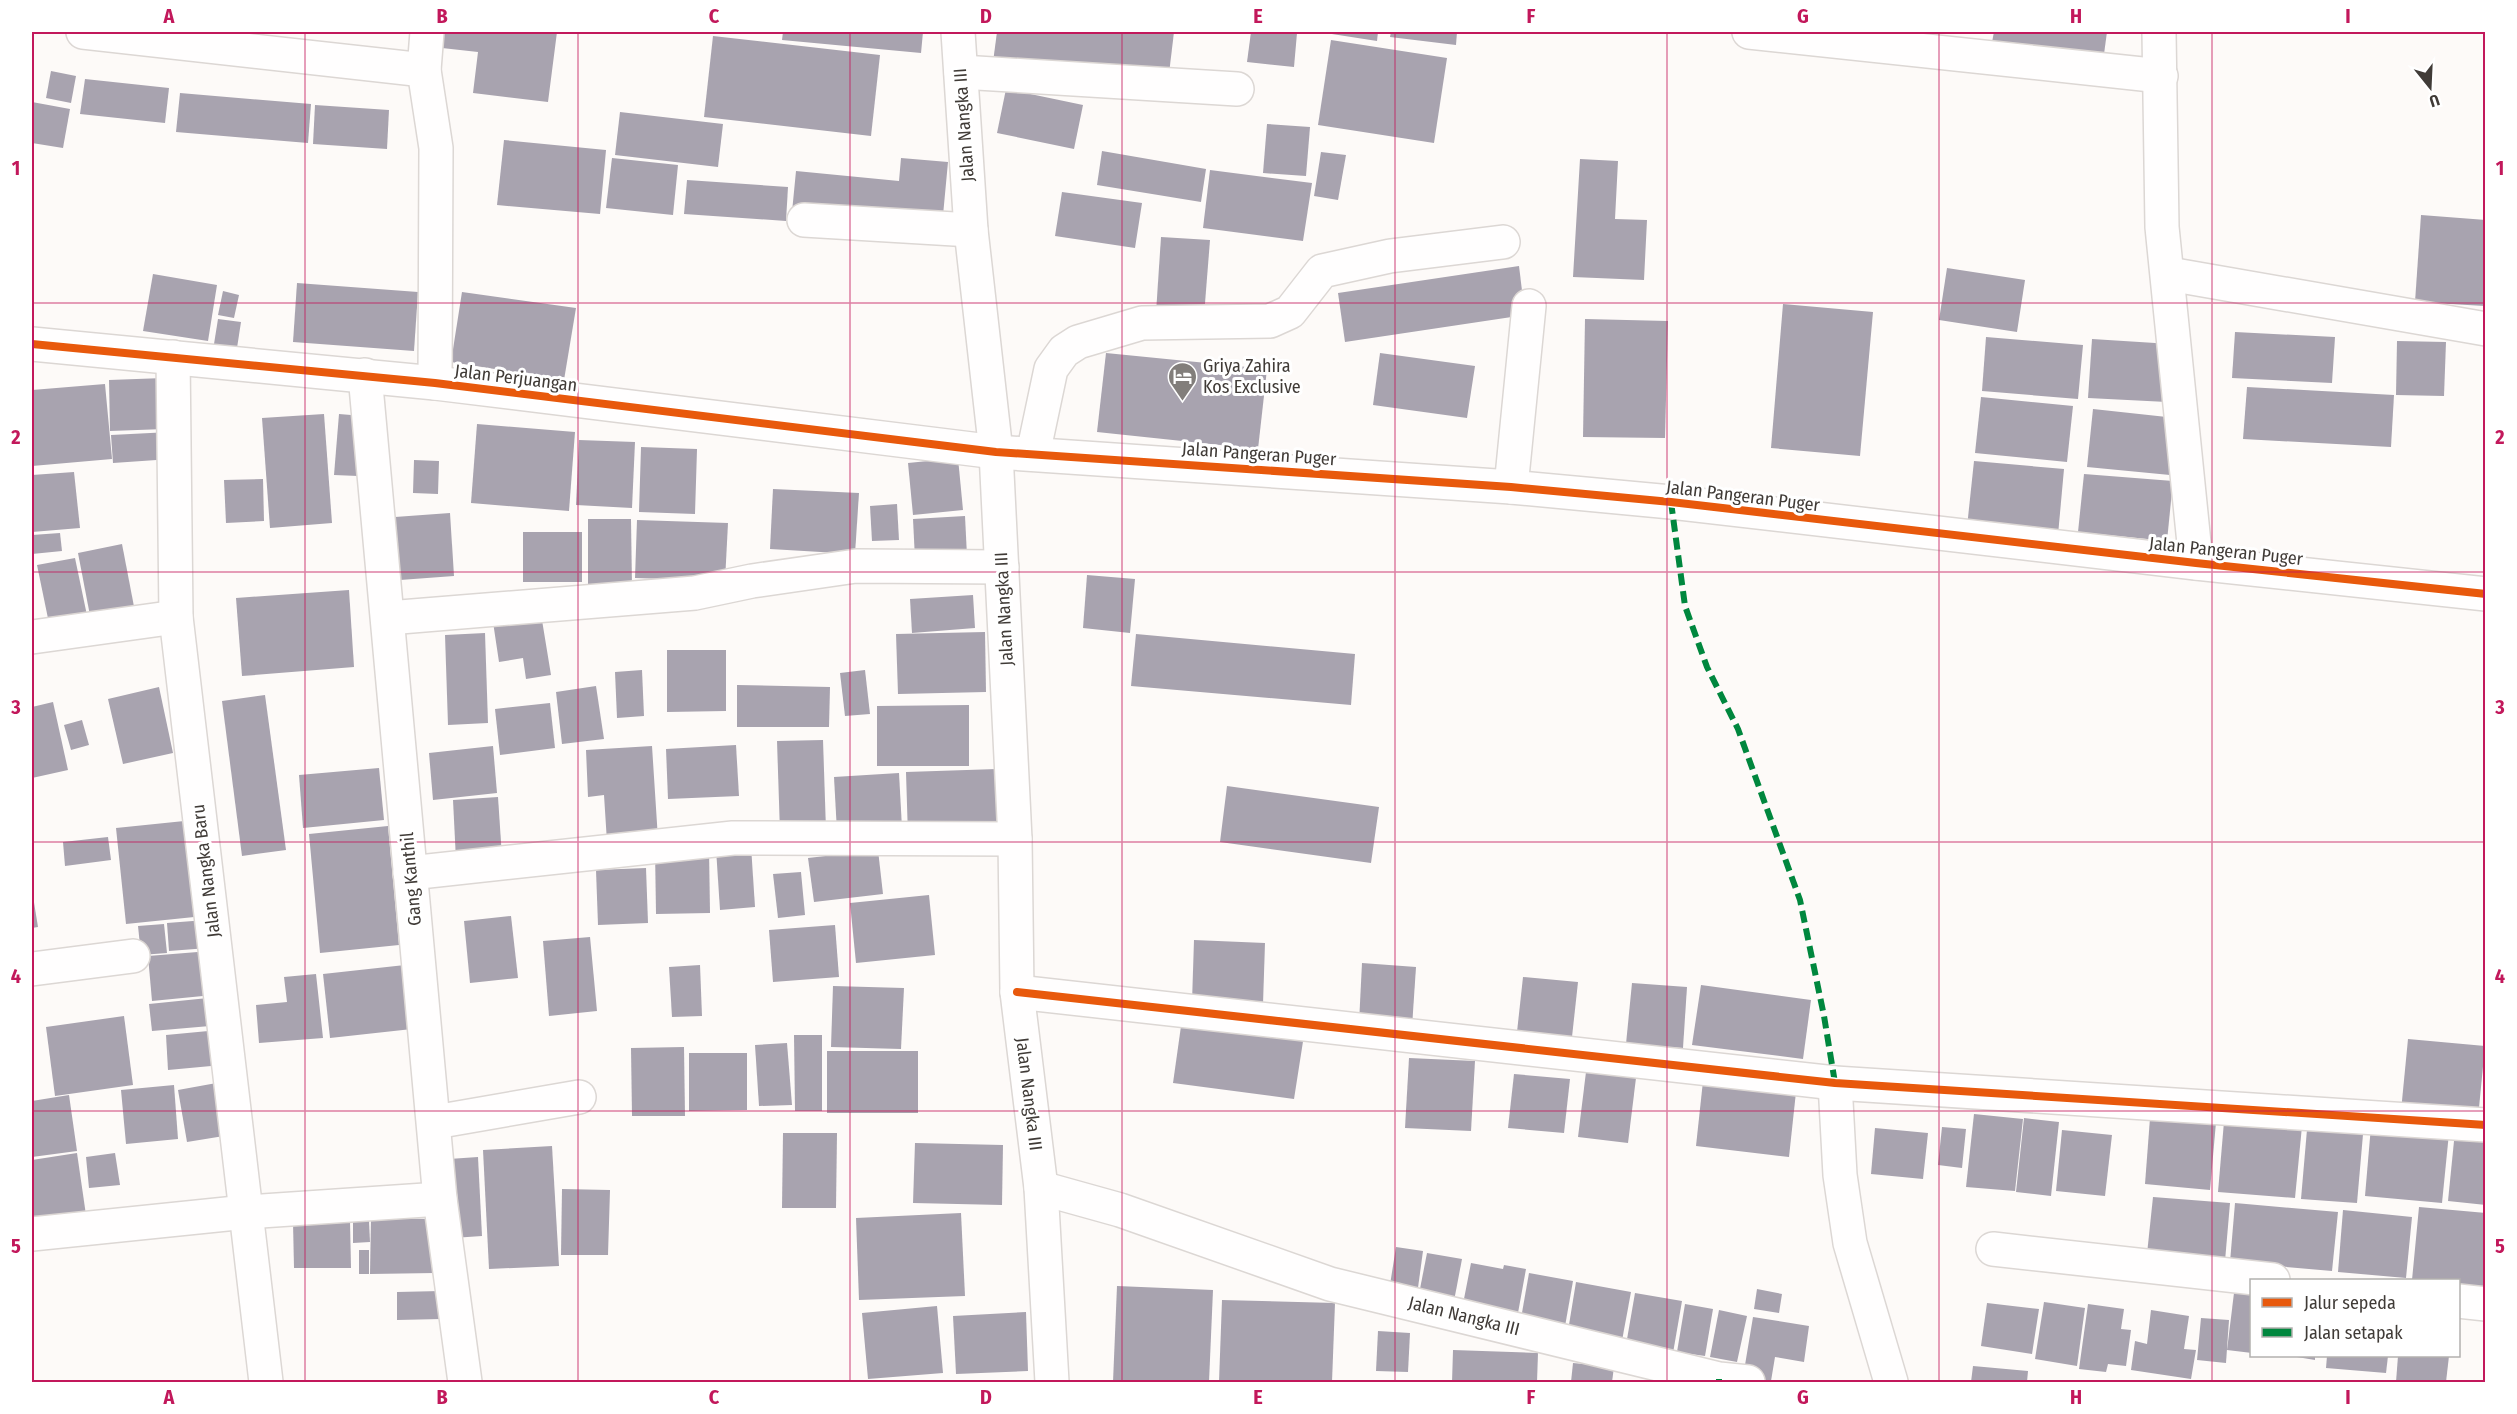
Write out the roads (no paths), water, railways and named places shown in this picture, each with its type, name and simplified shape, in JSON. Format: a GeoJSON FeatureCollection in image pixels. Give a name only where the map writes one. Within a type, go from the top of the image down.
{"type":"FeatureCollection","features":[{"type":"Feature","properties":{"kind":"street"},"geometry":{"type":"LineString","coordinates":[[82,32],[424,70]]}},
{"type":"Feature","properties":{"kind":"street"},"geometry":{"type":"LineString","coordinates":[[427,32],[424,70],[436,148],[435,383]]}},
{"type":"Feature","properties":{"kind":"street","name":"Jalan Nangka III"},"geometry":{"type":"LineString","coordinates":[[958,32],[971,230],[996,452],[1015,839],[1017,992],[1041,1188],[1052,1383]]}},
{"type":"Feature","properties":{"kind":"street"},"geometry":{"type":"LineString","coordinates":[[1749,32],[2161,76]]}},
{"type":"Feature","properties":{"kind":"street"},"geometry":{"type":"LineString","coordinates":[[2158,32],[2161,76],[2162,227],[2169,274],[2196,564]]}},
{"type":"Feature","properties":{"kind":"street"},"geometry":{"type":"LineString","coordinates":[[961,72],[1237,89]]}},
{"type":"Feature","properties":{"kind":"street"},"geometry":{"type":"LineString","coordinates":[[804,220],[971,230]]}},
{"type":"Feature","properties":{"kind":"street"},"geometry":{"type":"LineString","coordinates":[[1032,454],[1051,369],[1064,351],[1078,342],[1142,322],[1270,321],[1290,312],[1322,271],[1390,256],[1503,242]]}},
{"type":"Feature","properties":{"kind":"street"},"geometry":{"type":"LineString","coordinates":[[2169,274],[2486,329]]}},
{"type":"Feature","properties":{"kind":"street"},"geometry":{"type":"LineString","coordinates":[[1511,487],[1529,306]]}},
{"type":"Feature","properties":{"kind":"street","name":"Jalan Perjuangan"},"geometry":{"type":"LineString","coordinates":[[32,344],[366,375],[996,452]]}},
{"type":"Feature","properties":{"kind":"street","name":"Jalan Nangka Baru"},"geometry":{"type":"LineString","coordinates":[[173,357],[176,617],[266,1383]]}},
{"type":"Feature","properties":{"kind":"street","name":"Gang Kanthil"},"geometry":{"type":"LineString","coordinates":[[366,375],[410,873],[435,1122],[440,1199],[465,1383]]}},
{"type":"Feature","properties":{"kind":"street","name":"Jalan Pangeran Puger"},"geometry":{"type":"LineString","coordinates":[[996,452],[1511,487],[1671,502],[2196,564],[2486,594]]}},
{"type":"Feature","properties":{"kind":"street"},"geometry":{"type":"LineString","coordinates":[[388,618],[695,593],[752,581],[856,566],[1002,567]]}},
{"type":"Feature","properties":{"kind":"street"},"geometry":{"type":"LineString","coordinates":[[32,637],[176,617]]}},
{"type":"Feature","properties":{"kind":"street"},"geometry":{"type":"LineString","coordinates":[[410,873],[733,838],[1015,839]]}},
{"type":"Feature","properties":{"kind":"street"},"geometry":{"type":"LineString","coordinates":[[32,969],[133,956]]}},
{"type":"Feature","properties":{"kind":"street"},"geometry":{"type":"LineString","coordinates":[[1017,992],[1835,1083],[2486,1125]]}},
{"type":"Feature","properties":{"kind":"street"},"geometry":{"type":"LineString","coordinates":[[1835,1083],[1840,1175],[1850,1244],[1891,1383]]}},
{"type":"Feature","properties":{"kind":"street"},"geometry":{"type":"LineString","coordinates":[[435,1122],[579,1097]]}},
{"type":"Feature","properties":{"kind":"street","name":"Jalan Nangka III"},"geometry":{"type":"LineString","coordinates":[[1041,1188],[1120,1210],[1330,1284],[1729,1381]]}},
{"type":"Feature","properties":{"kind":"street"},"geometry":{"type":"LineString","coordinates":[[32,1234],[246,1212],[440,1199]]}},
{"type":"Feature","properties":{"kind":"street"},"geometry":{"type":"LineString","coordinates":[[1994,1249],[2256,1279]]}},
{"type":"Feature","properties":{"kind":"street"},"geometry":{"type":"LineString","coordinates":[[2460,1301],[2486,1304]]}},
{"type":"Feature","properties":{"kind":"place","name":"Griya Zahira Kos Exclusive"},"geometry":{"type":"Point","coordinates":[1182,402]}}]}
